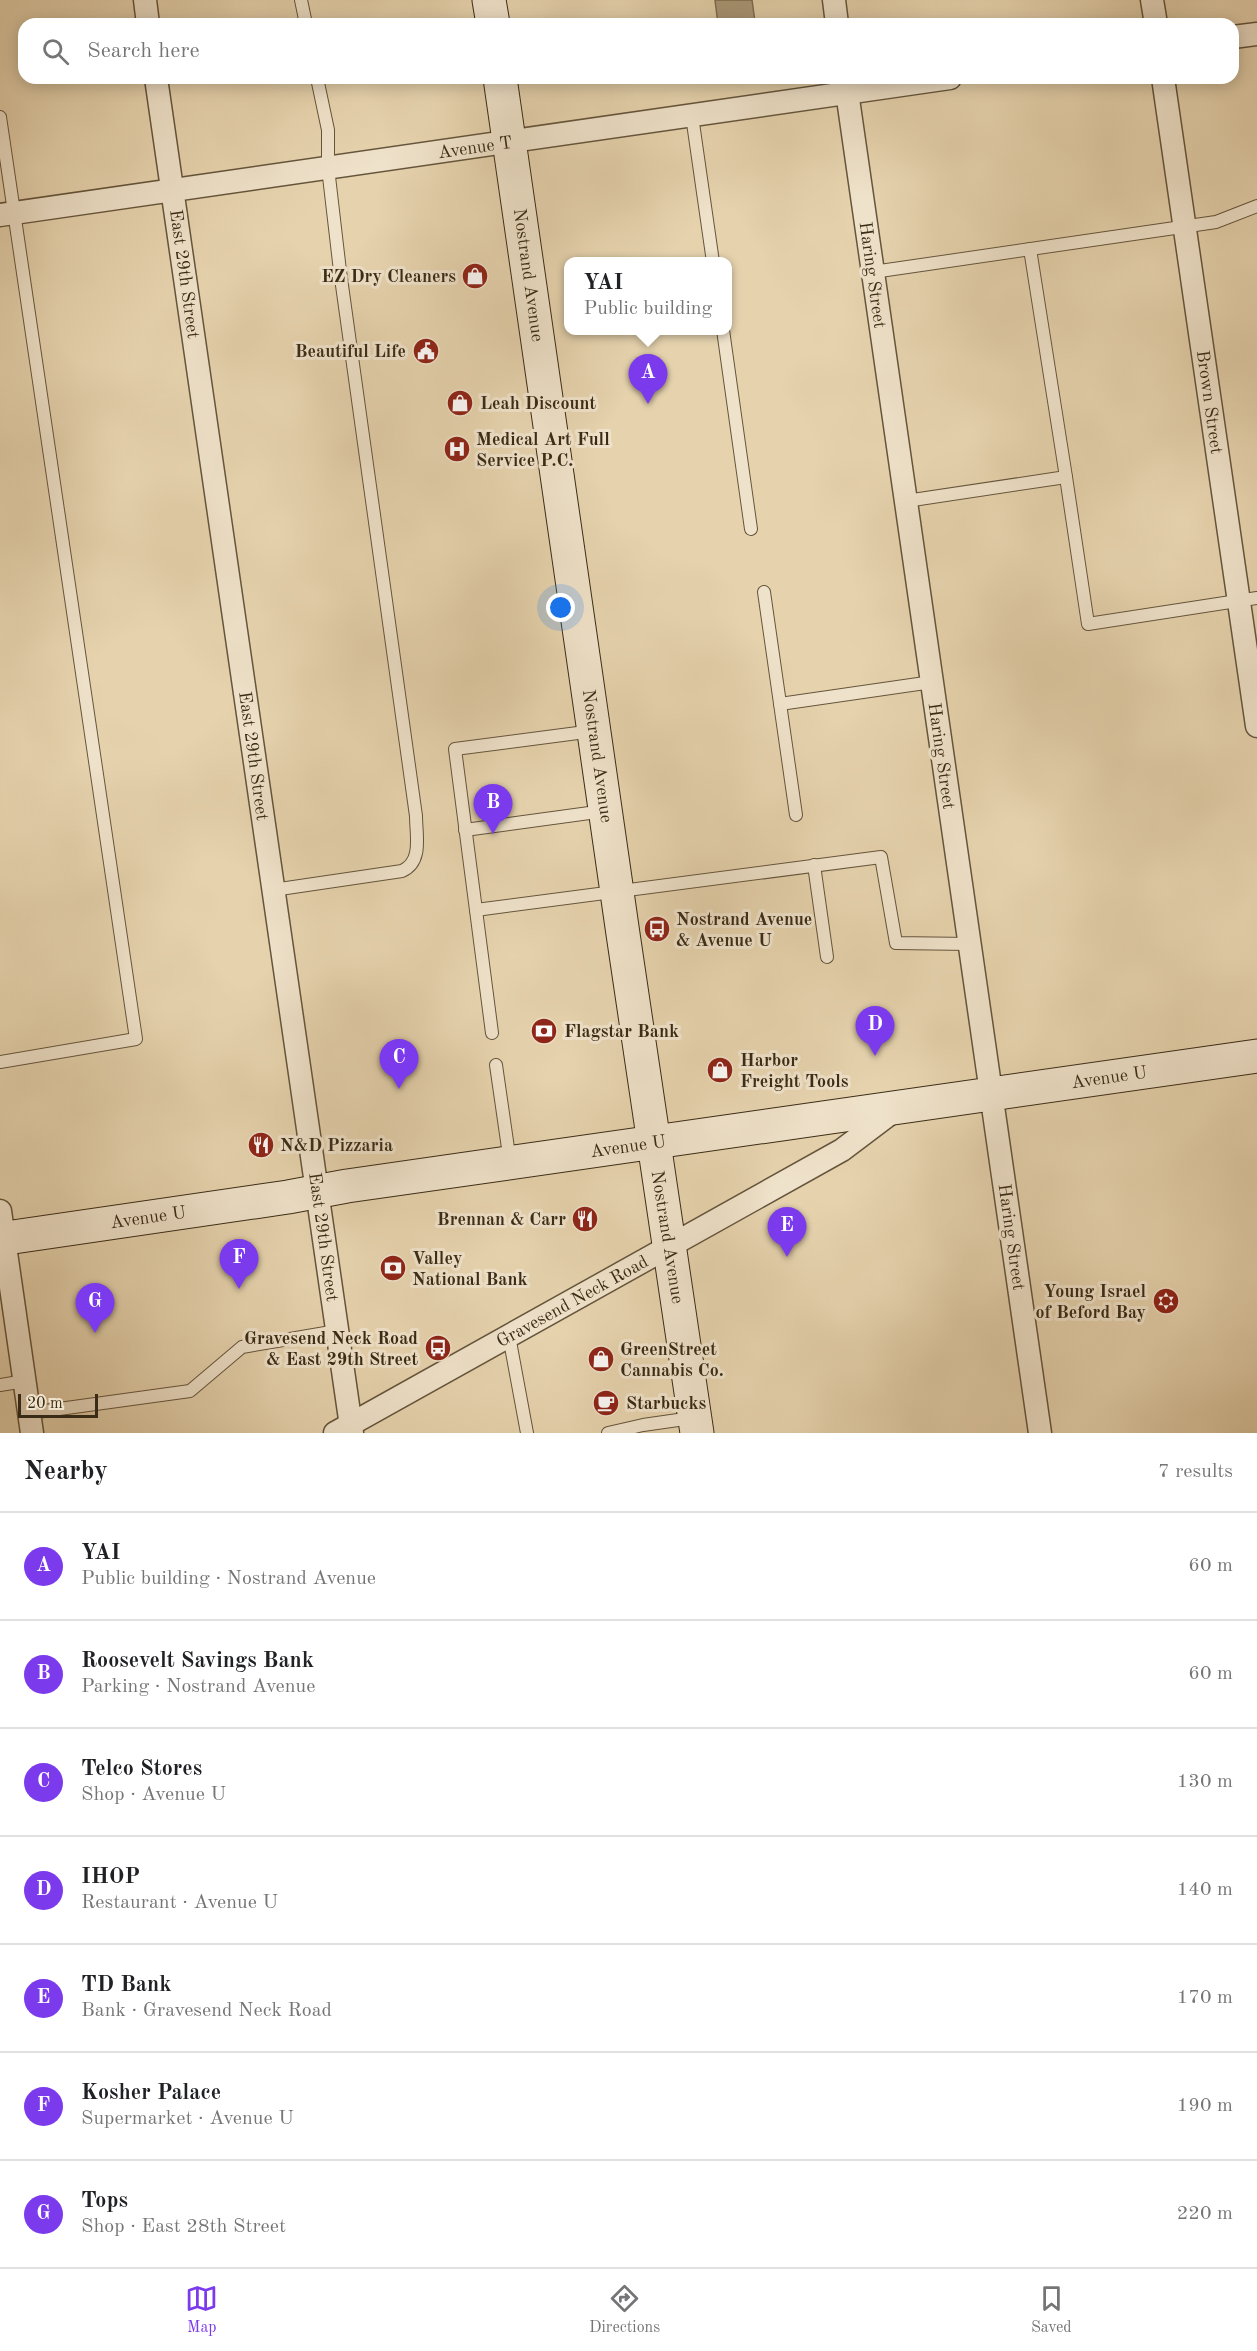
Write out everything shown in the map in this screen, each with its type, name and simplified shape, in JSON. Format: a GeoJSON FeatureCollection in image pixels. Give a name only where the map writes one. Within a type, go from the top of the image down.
{"type":"FeatureCollection","features":[{"type":"Feature","properties":{"kind":"main road"},"geometry":{"type":"LineString","coordinates":[[489,0],[492,18]]}},
{"type":"Feature","properties":{"kind":"main road","name":"Nostrand Avenue"},"geometry":{"type":"LineString","coordinates":[[501,84],[696,1425]]}},
{"type":"Feature","properties":{"kind":"main road","name":"Avenue U"},"geometry":{"type":"LineString","coordinates":[[1,1229],[317,1192],[1257,1056]]}},
{"type":"Feature","properties":{"kind":"street"},"geometry":{"type":"LineString","coordinates":[[145,0],[147,18]]}},
{"type":"Feature","properties":{"kind":"street"},"geometry":{"type":"LineString","coordinates":[[834,0],[836,18]]}},
{"type":"Feature","properties":{"kind":"street"},"geometry":{"type":"LineString","coordinates":[[1152,0],[1155,18]]}},
{"type":"Feature","properties":{"kind":"street"},"geometry":{"type":"LineString","coordinates":[[1239,36],[1257,34]]}},
{"type":"Feature","properties":{"kind":"street","name":"East 29th Street"},"geometry":{"type":"LineString","coordinates":[[157,84],[338,1331],[346,1430]]}},
{"type":"Feature","properties":{"kind":"street","name":"Brown Street"},"geometry":{"type":"LineString","coordinates":[[1164,84],[1185,226],[1248,600],[1257,726]]}},
{"type":"Feature","properties":{"kind":"street","name":"Avenue T"},"geometry":{"type":"LineString","coordinates":[[7,214],[692,116],[846,85]]}},
{"type":"Feature","properties":{"kind":"street","name":"Haring Street"},"geometry":{"type":"LineString","coordinates":[[846,85],[1040,1433]]}},
{"type":"Feature","properties":{"kind":"street","name":"Gravesend Neck Road"},"geometry":{"type":"LineString","coordinates":[[346,1430],[842,1150],[899,1107]]}},
{"type":"Feature","properties":{"kind":"street"},"geometry":{"type":"LineString","coordinates":[[1,1229],[31,1423]]}},
{"type":"Feature","properties":{"kind":"lane"},"geometry":{"type":"LineString","coordinates":[[301,0],[305,18]]}},
{"type":"Feature","properties":{"kind":"lane"},"geometry":{"type":"LineString","coordinates":[[273,890],[402,871],[409,868],[416,857],[414,793],[342,282],[328,168],[328,130],[318,84]]}},
{"type":"Feature","properties":{"kind":"lane"},"geometry":{"type":"LineString","coordinates":[[692,116],[712,257]]}},
{"type":"Feature","properties":{"kind":"lane"},"geometry":{"type":"LineString","coordinates":[[0,117],[7,214],[136,1039],[0,1062]]}},
{"type":"Feature","properties":{"kind":"lane"},"geometry":{"type":"LineString","coordinates":[[873,272],[1216,222],[1257,206]]}},
{"type":"Feature","properties":{"kind":"lane"},"geometry":{"type":"LineString","coordinates":[[1030,249],[1088,624],[1248,600]]}},
{"type":"Feature","properties":{"kind":"lane"},"geometry":{"type":"LineString","coordinates":[[724,335],[751,529]]}},
{"type":"Feature","properties":{"kind":"lane"},"geometry":{"type":"LineString","coordinates":[[906,501],[1066,477]]}},
{"type":"Feature","properties":{"kind":"lane"},"geometry":{"type":"LineString","coordinates":[[764,592],[796,815]]}},
{"type":"Feature","properties":{"kind":"lane"},"geometry":{"type":"LineString","coordinates":[[780,704],[932,682]]}},
{"type":"Feature","properties":{"kind":"lane"},"geometry":{"type":"LineString","coordinates":[[492,1032],[455,749],[594,731]]}},
{"type":"Feature","properties":{"kind":"lane"},"geometry":{"type":"LineString","coordinates":[[465,830],[606,811]]}},
{"type":"Feature","properties":{"kind":"lane"},"geometry":{"type":"LineString","coordinates":[[476,910],[881,857],[896,944],[970,944]]}},
{"type":"Feature","properties":{"kind":"lane"},"geometry":{"type":"LineString","coordinates":[[814,865],[827,957]]}},
{"type":"Feature","properties":{"kind":"lane"},"geometry":{"type":"LineString","coordinates":[[496,1065],[510,1163]]}},
{"type":"Feature","properties":{"kind":"lane"},"geometry":{"type":"LineString","coordinates":[[31,1423],[190,1391],[242,1347],[338,1331]]}},
{"type":"Feature","properties":{"kind":"lane"},"geometry":{"type":"LineString","coordinates":[[509,1336],[527,1433]]}},
{"type":"Feature","properties":{"kind":"lane"},"geometry":{"type":"LineString","coordinates":[[0,1384],[25,1381]]}},
{"type":"Feature","properties":{"kind":"lane"},"geometry":{"type":"LineString","coordinates":[[608,1433],[643,1425],[696,1425]]}},
{"type":"Feature","properties":{"kind":"shaded area"},"geometry":{"type":"Polygon","coordinates":[[[715,0],[752,0],[754,18],[717,18],[715,0]]]}},
{"type":"Feature","properties":{"kind":"place","name":"EZ Dry Cleaners"},"geometry":{"type":"Point","coordinates":[475,276]}},
{"type":"Feature","properties":{"kind":"place","name":"Beautiful Life"},"geometry":{"type":"Point","coordinates":[426,351]}},
{"type":"Feature","properties":{"kind":"place","name":"Leah Discount"},"geometry":{"type":"Point","coordinates":[460,403]}},
{"type":"Feature","properties":{"kind":"place","name":"YAI"},"geometry":{"type":"Point","coordinates":[648,404]}},
{"type":"Feature","properties":{"kind":"place","name":"Medical Art Full Service P.C."},"geometry":{"type":"Point","coordinates":[457,449]}},
{"type":"Feature","properties":{"kind":"place","name":"Roosevelt Savings Bank"},"geometry":{"type":"Point","coordinates":[493,834]}},
{"type":"Feature","properties":{"kind":"place","name":"Nostrand Avenue & Avenue U"},"geometry":{"type":"Point","coordinates":[657,929]}},
{"type":"Feature","properties":{"kind":"place","name":"Flagstar Bank"},"geometry":{"type":"Point","coordinates":[544,1031]}},
{"type":"Feature","properties":{"kind":"place","name":"IHOP"},"geometry":{"type":"Point","coordinates":[875,1056]}},
{"type":"Feature","properties":{"kind":"place","name":"Harbor Freight Tools"},"geometry":{"type":"Point","coordinates":[720,1070]}},
{"type":"Feature","properties":{"kind":"place","name":"Telco Stores"},"geometry":{"type":"Point","coordinates":[399,1089]}},
{"type":"Feature","properties":{"kind":"place","name":"N&D Pizzaria"},"geometry":{"type":"Point","coordinates":[261,1145]}},
{"type":"Feature","properties":{"kind":"place","name":"Brennan & Carr"},"geometry":{"type":"Point","coordinates":[585,1219]}},
{"type":"Feature","properties":{"kind":"place","name":"TD Bank"},"geometry":{"type":"Point","coordinates":[787,1257]}},
{"type":"Feature","properties":{"kind":"place","name":"Valley National Bank"},"geometry":{"type":"Point","coordinates":[393,1268]}},
{"type":"Feature","properties":{"kind":"place","name":"Kosher Palace"},"geometry":{"type":"Point","coordinates":[239,1289]}},
{"type":"Feature","properties":{"kind":"place","name":"Young Israel of Beford Bay"},"geometry":{"type":"Point","coordinates":[1166,1301]}},
{"type":"Feature","properties":{"kind":"place","name":"Tops"},"geometry":{"type":"Point","coordinates":[95,1333]}},
{"type":"Feature","properties":{"kind":"place","name":"Gravesend Neck Road & East 29th Street"},"geometry":{"type":"Point","coordinates":[438,1348]}},
{"type":"Feature","properties":{"kind":"place","name":"GreenStreet Cannabis Co."},"geometry":{"type":"Point","coordinates":[601,1359]}},
{"type":"Feature","properties":{"kind":"place","name":"Starbucks"},"geometry":{"type":"Point","coordinates":[606,1403]}}]}
